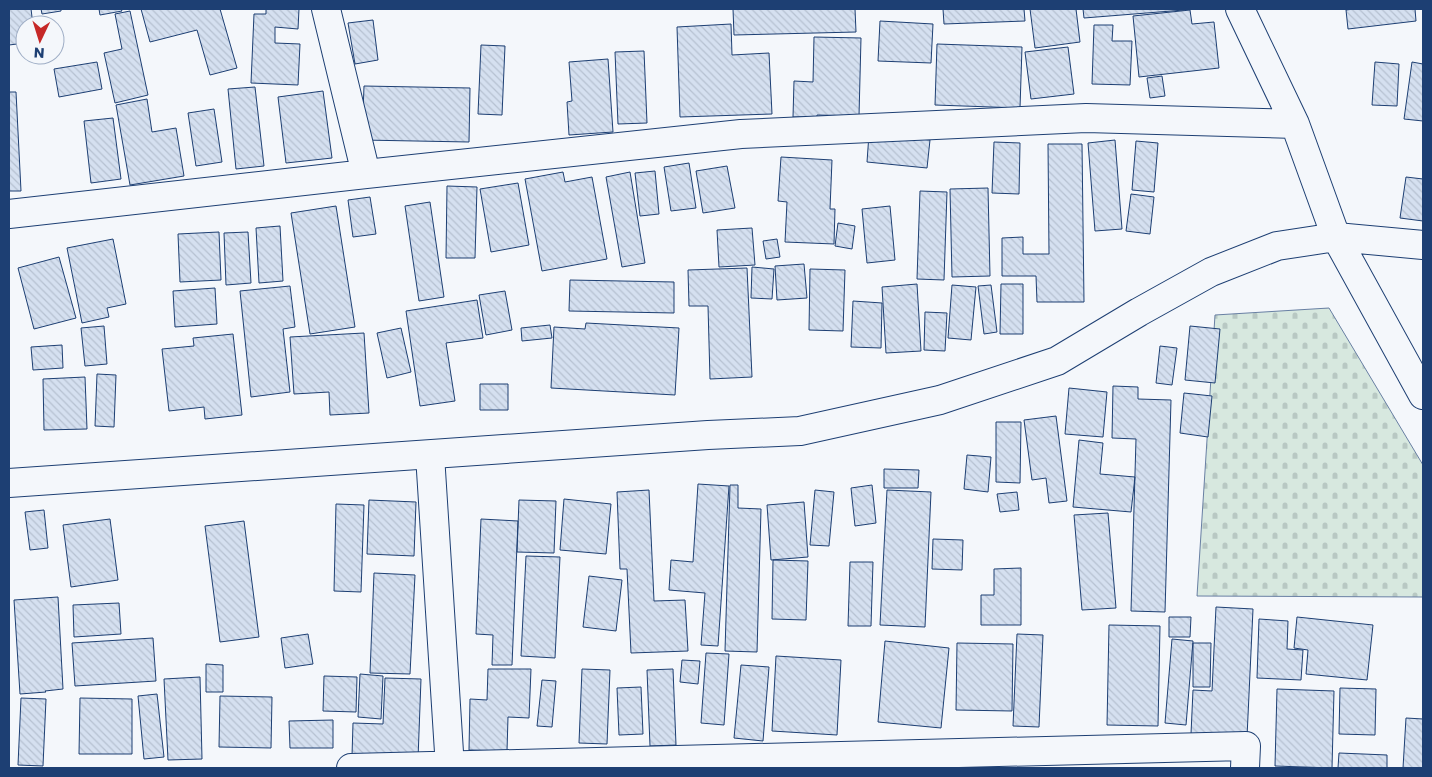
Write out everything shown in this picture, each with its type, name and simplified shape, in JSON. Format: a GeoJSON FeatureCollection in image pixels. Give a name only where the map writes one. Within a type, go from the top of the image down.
{"type":"FeatureCollection","features":[{"type":"Feature","properties":{"kind":"street"},"geometry":{"type":"LineString","coordinates":[[326,9],[366,174]]}},
{"type":"Feature","properties":{"kind":"street"},"geometry":{"type":"LineString","coordinates":[[1240,9],[1295,124],[1336,237],[1423,395]]}},
{"type":"Feature","properties":{"kind":"street"},"geometry":{"type":"LineString","coordinates":[[9,214],[741,134],[1086,118],[1295,124]]}},
{"type":"Feature","properties":{"kind":"street"},"geometry":{"type":"LineString","coordinates":[[9,484],[698,436],[800,431],[940,400],[1057,361],[1211,272],[1277,246],[1336,237],[1423,245]]}},
{"type":"Feature","properties":{"kind":"street"},"geometry":{"type":"LineString","coordinates":[[430,455],[450,767]]}},
{"type":"Feature","properties":{"kind":"street"},"geometry":{"type":"LineString","coordinates":[[351,768],[1246,746],[1245,768]]}},
{"type":"Feature","properties":{"kind":"green space"},"geometry":{"type":"Polygon","coordinates":[[[1329,308],[1423,465],[1423,597],[1197,596],[1215,315],[1329,308]]]}},
{"type":"Feature","properties":{"kind":"building"},"geometry":{"type":"Polygon","coordinates":[[[9,9],[31,9],[32,15],[15,15],[15,44],[9,45],[9,9]]]}},
{"type":"Feature","properties":{"kind":"building"},"geometry":{"type":"Polygon","coordinates":[[[41,9],[61,9],[61,11],[42,14],[41,9]]]}},
{"type":"Feature","properties":{"kind":"building"},"geometry":{"type":"Polygon","coordinates":[[[99,9],[121,9],[122,11],[100,15],[99,9]]]}},
{"type":"Feature","properties":{"kind":"building"},"geometry":{"type":"Polygon","coordinates":[[[141,9],[220,9],[237,68],[210,75],[197,30],[150,42],[141,9]]]}},
{"type":"Feature","properties":{"kind":"building"},"geometry":{"type":"Polygon","coordinates":[[[266,9],[299,9],[298,29],[275,27],[275,43],[300,44],[298,85],[251,83],[254,14],[266,14],[266,9]]]}},
{"type":"Feature","properties":{"kind":"building"},"geometry":{"type":"Polygon","coordinates":[[[733,9],[855,9],[856,32],[734,35],[733,9]]]}},
{"type":"Feature","properties":{"kind":"building"},"geometry":{"type":"Polygon","coordinates":[[[943,9],[1024,9],[1025,21],[944,24],[943,9]]]}},
{"type":"Feature","properties":{"kind":"building"},"geometry":{"type":"Polygon","coordinates":[[[1030,9],[1076,9],[1080,42],[1035,48],[1030,9]]]}},
{"type":"Feature","properties":{"kind":"building"},"geometry":{"type":"Polygon","coordinates":[[[1083,9],[1184,9],[1184,10],[1084,18],[1083,9]]]}},
{"type":"Feature","properties":{"kind":"building"},"geometry":{"type":"Polygon","coordinates":[[[1415,9],[1416,21],[1348,29],[1346,10],[1415,9]]]}},
{"type":"Feature","properties":{"kind":"building"},"geometry":{"type":"Polygon","coordinates":[[[1190,10],[1192,24],[1214,22],[1219,68],[1139,77],[1133,16],[1190,10]]]}},
{"type":"Feature","properties":{"kind":"building"},"geometry":{"type":"Polygon","coordinates":[[[130,11],[148,95],[115,103],[104,53],[122,49],[115,14],[130,11]]]}},
{"type":"Feature","properties":{"kind":"building"},"geometry":{"type":"Polygon","coordinates":[[[373,20],[378,60],[355,64],[348,23],[373,20]]]}},
{"type":"Feature","properties":{"kind":"building"},"geometry":{"type":"Polygon","coordinates":[[[880,21],[933,24],[931,63],[878,61],[880,21]]]}},
{"type":"Feature","properties":{"kind":"building"},"geometry":{"type":"Polygon","coordinates":[[[731,24],[732,55],[769,53],[772,114],[680,117],[677,27],[731,24]]]}},
{"type":"Feature","properties":{"kind":"building"},"geometry":{"type":"Polygon","coordinates":[[[1094,25],[1113,25],[1112,41],[1132,41],[1130,85],[1092,84],[1094,25]]]}},
{"type":"Feature","properties":{"kind":"building"},"geometry":{"type":"Polygon","coordinates":[[[814,37],[861,38],[859,116],[817,115],[817,117],[793,117],[794,81],[813,82],[814,37]]]}},
{"type":"Feature","properties":{"kind":"building"},"geometry":{"type":"Polygon","coordinates":[[[937,44],[1022,47],[1020,108],[935,105],[937,44]]]}},
{"type":"Feature","properties":{"kind":"building"},"geometry":{"type":"Polygon","coordinates":[[[481,45],[505,46],[502,115],[478,114],[481,45]]]}},
{"type":"Feature","properties":{"kind":"building"},"geometry":{"type":"Polygon","coordinates":[[[1068,47],[1074,94],[1031,99],[1025,52],[1068,47]]]}},
{"type":"Feature","properties":{"kind":"building"},"geometry":{"type":"Polygon","coordinates":[[[644,51],[647,123],[618,124],[615,52],[644,51]]]}},
{"type":"Feature","properties":{"kind":"building"},"geometry":{"type":"Polygon","coordinates":[[[608,59],[613,132],[569,135],[567,102],[572,101],[569,62],[608,59]]]}},
{"type":"Feature","properties":{"kind":"building"},"geometry":{"type":"Polygon","coordinates":[[[97,62],[102,89],[59,97],[54,69],[97,62]]]}},
{"type":"Feature","properties":{"kind":"building"},"geometry":{"type":"Polygon","coordinates":[[[1375,62],[1399,64],[1397,106],[1372,105],[1375,62]]]}},
{"type":"Feature","properties":{"kind":"building"},"geometry":{"type":"Polygon","coordinates":[[[1412,62],[1423,64],[1423,121],[1404,119],[1412,62]]]}},
{"type":"Feature","properties":{"kind":"building"},"geometry":{"type":"Polygon","coordinates":[[[1162,76],[1165,96],[1150,98],[1147,78],[1162,76]]]}},
{"type":"Feature","properties":{"kind":"building"},"geometry":{"type":"Polygon","coordinates":[[[364,86],[470,88],[469,142],[362,140],[364,86]]]}},
{"type":"Feature","properties":{"kind":"building"},"geometry":{"type":"Polygon","coordinates":[[[255,87],[264,166],[236,169],[228,89],[255,87]]]}},
{"type":"Feature","properties":{"kind":"building"},"geometry":{"type":"Polygon","coordinates":[[[323,91],[332,158],[286,163],[278,97],[323,91]]]}},
{"type":"Feature","properties":{"kind":"building"},"geometry":{"type":"Polygon","coordinates":[[[9,92],[16,92],[21,191],[9,191],[9,92]]]}},
{"type":"Feature","properties":{"kind":"building"},"geometry":{"type":"Polygon","coordinates":[[[147,99],[152,132],[176,128],[184,176],[130,185],[116,105],[147,99]]]}},
{"type":"Feature","properties":{"kind":"building"},"geometry":{"type":"Polygon","coordinates":[[[214,109],[222,162],[196,166],[188,113],[214,109]]]}},
{"type":"Feature","properties":{"kind":"building"},"geometry":{"type":"Polygon","coordinates":[[[113,118],[121,179],[91,183],[84,121],[113,118]]]}},
{"type":"Feature","properties":{"kind":"building"},"geometry":{"type":"Polygon","coordinates":[[[869,134],[930,140],[927,168],[867,162],[869,134]]]}},
{"type":"Feature","properties":{"kind":"building"},"geometry":{"type":"Polygon","coordinates":[[[1115,140],[1122,229],[1095,231],[1088,143],[1115,140]]]}},
{"type":"Feature","properties":{"kind":"building"},"geometry":{"type":"Polygon","coordinates":[[[1136,141],[1158,143],[1154,192],[1132,190],[1136,141]]]}},
{"type":"Feature","properties":{"kind":"building"},"geometry":{"type":"Polygon","coordinates":[[[994,142],[1020,143],[1019,194],[992,193],[994,142]]]}},
{"type":"Feature","properties":{"kind":"building"},"geometry":{"type":"Polygon","coordinates":[[[1048,144],[1082,144],[1084,302],[1037,302],[1036,276],[1002,276],[1002,238],[1023,237],[1023,254],[1049,254],[1048,144]]]}},
{"type":"Feature","properties":{"kind":"building"},"geometry":{"type":"Polygon","coordinates":[[[781,157],[832,160],[830,209],[835,209],[834,244],[785,242],[787,202],[778,201],[781,157]]]}},
{"type":"Feature","properties":{"kind":"building"},"geometry":{"type":"Polygon","coordinates":[[[689,163],[696,208],[671,211],[664,167],[689,163]]]}},
{"type":"Feature","properties":{"kind":"building"},"geometry":{"type":"Polygon","coordinates":[[[727,166],[735,208],[703,213],[696,171],[727,166]]]}},
{"type":"Feature","properties":{"kind":"building"},"geometry":{"type":"Polygon","coordinates":[[[655,171],[659,214],[640,216],[635,173],[655,171]]]}},
{"type":"Feature","properties":{"kind":"building"},"geometry":{"type":"Polygon","coordinates":[[[563,172],[565,182],[592,177],[607,259],[542,271],[525,179],[563,172]]]}},
{"type":"Feature","properties":{"kind":"building"},"geometry":{"type":"Polygon","coordinates":[[[630,172],[645,263],[622,267],[606,177],[630,172]]]}},
{"type":"Feature","properties":{"kind":"building"},"geometry":{"type":"Polygon","coordinates":[[[1406,177],[1423,179],[1423,221],[1400,218],[1406,177]]]}},
{"type":"Feature","properties":{"kind":"building"},"geometry":{"type":"Polygon","coordinates":[[[518,183],[529,245],[491,252],[480,189],[518,183]]]}},
{"type":"Feature","properties":{"kind":"building"},"geometry":{"type":"Polygon","coordinates":[[[447,186],[477,187],[475,258],[446,258],[447,186]]]}},
{"type":"Feature","properties":{"kind":"building"},"geometry":{"type":"Polygon","coordinates":[[[988,188],[990,276],[952,277],[950,189],[988,188]]]}},
{"type":"Feature","properties":{"kind":"building"},"geometry":{"type":"Polygon","coordinates":[[[920,191],[947,192],[944,280],[917,279],[920,191]]]}},
{"type":"Feature","properties":{"kind":"building"},"geometry":{"type":"Polygon","coordinates":[[[1131,194],[1154,197],[1150,234],[1126,231],[1131,194]]]}},
{"type":"Feature","properties":{"kind":"building"},"geometry":{"type":"Polygon","coordinates":[[[370,197],[376,234],[353,237],[348,200],[370,197]]]}},
{"type":"Feature","properties":{"kind":"building"},"geometry":{"type":"Polygon","coordinates":[[[430,202],[444,297],[419,301],[405,206],[430,202]]]}},
{"type":"Feature","properties":{"kind":"building"},"geometry":{"type":"Polygon","coordinates":[[[336,206],[355,327],[310,334],[291,213],[336,206]]]}},
{"type":"Feature","properties":{"kind":"building"},"geometry":{"type":"Polygon","coordinates":[[[890,206],[895,260],[867,263],[862,209],[890,206]]]}},
{"type":"Feature","properties":{"kind":"building"},"geometry":{"type":"Polygon","coordinates":[[[838,223],[855,226],[852,249],[835,246],[838,223]]]}},
{"type":"Feature","properties":{"kind":"building"},"geometry":{"type":"Polygon","coordinates":[[[280,226],[283,281],[259,283],[256,228],[280,226]]]}},
{"type":"Feature","properties":{"kind":"building"},"geometry":{"type":"Polygon","coordinates":[[[752,228],[755,265],[719,267],[717,230],[752,228]]]}},
{"type":"Feature","properties":{"kind":"building"},"geometry":{"type":"Polygon","coordinates":[[[219,232],[221,280],[180,282],[178,234],[219,232]]]}},
{"type":"Feature","properties":{"kind":"building"},"geometry":{"type":"Polygon","coordinates":[[[248,232],[251,283],[226,285],[224,233],[248,232]]]}},
{"type":"Feature","properties":{"kind":"building"},"geometry":{"type":"Polygon","coordinates":[[[113,239],[126,304],[107,308],[109,317],[82,323],[67,248],[113,239]]]}},
{"type":"Feature","properties":{"kind":"building"},"geometry":{"type":"Polygon","coordinates":[[[777,239],[780,257],[766,259],[763,241],[777,239]]]}},
{"type":"Feature","properties":{"kind":"building"},"geometry":{"type":"Polygon","coordinates":[[[59,257],[76,318],[34,329],[18,268],[59,257]]]}},
{"type":"Feature","properties":{"kind":"building"},"geometry":{"type":"Polygon","coordinates":[[[804,264],[807,298],[777,300],[775,266],[804,264]]]}},
{"type":"Feature","properties":{"kind":"building"},"geometry":{"type":"Polygon","coordinates":[[[752,267],[774,269],[772,299],[751,298],[752,267]]]}},
{"type":"Feature","properties":{"kind":"building"},"geometry":{"type":"Polygon","coordinates":[[[747,268],[752,377],[710,379],[708,306],[689,306],[688,270],[747,268]]]}},
{"type":"Feature","properties":{"kind":"building"},"geometry":{"type":"Polygon","coordinates":[[[810,269],[845,270],[843,331],[809,330],[810,269]]]}},
{"type":"Feature","properties":{"kind":"building"},"geometry":{"type":"Polygon","coordinates":[[[570,280],[674,282],[674,313],[569,311],[570,280]]]}},
{"type":"Feature","properties":{"kind":"building"},"geometry":{"type":"Polygon","coordinates":[[[917,284],[921,351],[886,353],[882,287],[917,284]]]}},
{"type":"Feature","properties":{"kind":"building"},"geometry":{"type":"Polygon","coordinates":[[[1001,284],[1023,284],[1023,334],[1000,334],[1001,284]]]}},
{"type":"Feature","properties":{"kind":"building"},"geometry":{"type":"Polygon","coordinates":[[[952,285],[976,287],[971,340],[948,338],[952,285]]]}},
{"type":"Feature","properties":{"kind":"building"},"geometry":{"type":"Polygon","coordinates":[[[991,285],[997,332],[984,334],[978,286],[991,285]]]}},
{"type":"Feature","properties":{"kind":"building"},"geometry":{"type":"Polygon","coordinates":[[[290,286],[295,327],[283,329],[290,392],[251,397],[240,291],[290,286]]]}},
{"type":"Feature","properties":{"kind":"building"},"geometry":{"type":"Polygon","coordinates":[[[215,288],[217,324],[175,327],[173,291],[215,288]]]}},
{"type":"Feature","properties":{"kind":"building"},"geometry":{"type":"Polygon","coordinates":[[[505,291],[512,330],[486,335],[479,295],[505,291]]]}},
{"type":"Feature","properties":{"kind":"building"},"geometry":{"type":"Polygon","coordinates":[[[477,300],[483,338],[446,343],[455,401],[420,406],[406,311],[477,300]]]}},
{"type":"Feature","properties":{"kind":"building"},"geometry":{"type":"Polygon","coordinates":[[[853,301],[882,303],[881,348],[851,347],[853,301]]]}},
{"type":"Feature","properties":{"kind":"building"},"geometry":{"type":"Polygon","coordinates":[[[925,312],[947,313],[945,351],[924,350],[925,312]]]}},
{"type":"Feature","properties":{"kind":"building"},"geometry":{"type":"Polygon","coordinates":[[[586,323],[679,328],[675,395],[551,388],[554,327],[585,329],[586,323]]]}},
{"type":"Feature","properties":{"kind":"building"},"geometry":{"type":"Polygon","coordinates":[[[550,325],[552,338],[522,341],[521,328],[550,325]]]}},
{"type":"Feature","properties":{"kind":"building"},"geometry":{"type":"Polygon","coordinates":[[[104,326],[107,364],[85,366],[81,328],[104,326]]]}},
{"type":"Feature","properties":{"kind":"building"},"geometry":{"type":"Polygon","coordinates":[[[1190,326],[1220,329],[1215,383],[1185,380],[1190,326]]]}},
{"type":"Feature","properties":{"kind":"building"},"geometry":{"type":"Polygon","coordinates":[[[401,328],[411,372],[387,378],[377,333],[401,328]]]}},
{"type":"Feature","properties":{"kind":"building"},"geometry":{"type":"Polygon","coordinates":[[[364,333],[369,413],[330,415],[329,392],[294,394],[290,337],[364,333]]]}},
{"type":"Feature","properties":{"kind":"building"},"geometry":{"type":"Polygon","coordinates":[[[233,334],[242,415],[205,419],[204,407],[169,411],[162,349],[194,346],[193,338],[233,334]]]}},
{"type":"Feature","properties":{"kind":"building"},"geometry":{"type":"Polygon","coordinates":[[[62,345],[63,368],[33,370],[31,347],[62,345]]]}},
{"type":"Feature","properties":{"kind":"building"},"geometry":{"type":"Polygon","coordinates":[[[1160,346],[1177,348],[1172,385],[1156,383],[1160,346]]]}},
{"type":"Feature","properties":{"kind":"building"},"geometry":{"type":"Polygon","coordinates":[[[97,374],[116,375],[114,427],[95,426],[97,374]]]}},
{"type":"Feature","properties":{"kind":"building"},"geometry":{"type":"Polygon","coordinates":[[[85,377],[87,429],[44,430],[43,379],[85,377]]]}},
{"type":"Feature","properties":{"kind":"building"},"geometry":{"type":"Polygon","coordinates":[[[480,384],[508,384],[508,410],[480,410],[480,384]]]}},
{"type":"Feature","properties":{"kind":"building"},"geometry":{"type":"Polygon","coordinates":[[[1113,386],[1138,387],[1138,399],[1171,400],[1165,612],[1131,611],[1136,439],[1112,438],[1113,386]]]}},
{"type":"Feature","properties":{"kind":"building"},"geometry":{"type":"Polygon","coordinates":[[[1069,388],[1107,392],[1103,437],[1065,434],[1069,388]]]}},
{"type":"Feature","properties":{"kind":"building"},"geometry":{"type":"Polygon","coordinates":[[[1184,393],[1212,396],[1208,437],[1180,433],[1184,393]]]}},
{"type":"Feature","properties":{"kind":"building"},"geometry":{"type":"Polygon","coordinates":[[[1056,416],[1067,501],[1049,503],[1046,478],[1032,480],[1024,420],[1056,416]]]}},
{"type":"Feature","properties":{"kind":"building"},"geometry":{"type":"Polygon","coordinates":[[[996,422],[1021,422],[1020,483],[996,482],[996,422]]]}},
{"type":"Feature","properties":{"kind":"building"},"geometry":{"type":"Polygon","coordinates":[[[1079,440],[1103,443],[1100,474],[1135,477],[1131,512],[1073,507],[1079,440]]]}},
{"type":"Feature","properties":{"kind":"building"},"geometry":{"type":"Polygon","coordinates":[[[967,455],[991,457],[988,492],[964,489],[967,455]]]}},
{"type":"Feature","properties":{"kind":"building"},"geometry":{"type":"Polygon","coordinates":[[[884,469],[919,470],[918,488],[884,488],[884,469]]]}},
{"type":"Feature","properties":{"kind":"building"},"geometry":{"type":"Polygon","coordinates":[[[698,484],[729,486],[718,646],[701,645],[705,593],[669,590],[671,560],[693,562],[698,484]]]}},
{"type":"Feature","properties":{"kind":"building"},"geometry":{"type":"Polygon","coordinates":[[[730,485],[738,485],[738,508],[761,509],[757,652],[725,651],[730,485]]]}},
{"type":"Feature","properties":{"kind":"building"},"geometry":{"type":"Polygon","coordinates":[[[872,485],[876,523],[855,526],[851,488],[872,485]]]}},
{"type":"Feature","properties":{"kind":"building"},"geometry":{"type":"Polygon","coordinates":[[[649,490],[654,601],[685,600],[688,651],[631,653],[627,569],[620,569],[617,492],[649,490]]]}},
{"type":"Feature","properties":{"kind":"building"},"geometry":{"type":"Polygon","coordinates":[[[815,490],[834,492],[829,546],[810,545],[815,490]]]}},
{"type":"Feature","properties":{"kind":"building"},"geometry":{"type":"Polygon","coordinates":[[[887,490],[931,492],[925,627],[880,625],[887,490]]]}},
{"type":"Feature","properties":{"kind":"building"},"geometry":{"type":"Polygon","coordinates":[[[1017,492],[1019,510],[1000,512],[997,494],[1017,492]]]}},
{"type":"Feature","properties":{"kind":"building"},"geometry":{"type":"Polygon","coordinates":[[[564,499],[611,504],[606,554],[560,550],[564,499]]]}},
{"type":"Feature","properties":{"kind":"building"},"geometry":{"type":"Polygon","coordinates":[[[369,500],[416,502],[414,556],[367,554],[369,500]]]}},
{"type":"Feature","properties":{"kind":"building"},"geometry":{"type":"Polygon","coordinates":[[[519,500],[556,501],[554,553],[517,552],[519,500]]]}},
{"type":"Feature","properties":{"kind":"building"},"geometry":{"type":"Polygon","coordinates":[[[804,502],[808,557],[771,560],[767,505],[804,502]]]}},
{"type":"Feature","properties":{"kind":"building"},"geometry":{"type":"Polygon","coordinates":[[[336,504],[364,505],[361,592],[334,591],[336,504]]]}},
{"type":"Feature","properties":{"kind":"building"},"geometry":{"type":"Polygon","coordinates":[[[44,510],[48,548],[30,550],[25,512],[44,510]]]}},
{"type":"Feature","properties":{"kind":"building"},"geometry":{"type":"Polygon","coordinates":[[[1108,513],[1116,608],[1082,610],[1074,515],[1108,513]]]}},
{"type":"Feature","properties":{"kind":"building"},"geometry":{"type":"Polygon","coordinates":[[[110,519],[118,580],[71,587],[63,525],[110,519]]]}},
{"type":"Feature","properties":{"kind":"building"},"geometry":{"type":"Polygon","coordinates":[[[481,519],[518,521],[512,665],[492,665],[493,635],[476,634],[481,519]]]}},
{"type":"Feature","properties":{"kind":"building"},"geometry":{"type":"Polygon","coordinates":[[[244,521],[259,637],[220,642],[205,526],[244,521]]]}},
{"type":"Feature","properties":{"kind":"building"},"geometry":{"type":"Polygon","coordinates":[[[933,539],[963,540],[962,570],[932,569],[933,539]]]}},
{"type":"Feature","properties":{"kind":"building"},"geometry":{"type":"Polygon","coordinates":[[[526,556],[560,557],[555,658],[521,656],[526,556]]]}},
{"type":"Feature","properties":{"kind":"building"},"geometry":{"type":"Polygon","coordinates":[[[773,560],[808,561],[806,620],[772,619],[773,560]]]}},
{"type":"Feature","properties":{"kind":"building"},"geometry":{"type":"Polygon","coordinates":[[[850,562],[873,562],[871,626],[848,626],[850,562]]]}},
{"type":"Feature","properties":{"kind":"building"},"geometry":{"type":"Polygon","coordinates":[[[1021,568],[1021,625],[981,625],[981,595],[994,595],[994,569],[1021,568]]]}},
{"type":"Feature","properties":{"kind":"building"},"geometry":{"type":"Polygon","coordinates":[[[374,573],[415,575],[410,674],[370,673],[374,573]]]}},
{"type":"Feature","properties":{"kind":"building"},"geometry":{"type":"Polygon","coordinates":[[[589,576],[622,580],[616,631],[583,627],[589,576]]]}},
{"type":"Feature","properties":{"kind":"building"},"geometry":{"type":"Polygon","coordinates":[[[58,597],[63,689],[20,694],[14,600],[58,597]]]}},
{"type":"Feature","properties":{"kind":"building"},"geometry":{"type":"Polygon","coordinates":[[[119,603],[121,634],[74,637],[73,605],[119,603]]]}},
{"type":"Feature","properties":{"kind":"building"},"geometry":{"type":"Polygon","coordinates":[[[1216,607],[1253,609],[1247,737],[1191,734],[1193,690],[1212,691],[1216,607]]]}},
{"type":"Feature","properties":{"kind":"building"},"geometry":{"type":"Polygon","coordinates":[[[1169,617],[1191,617],[1190,637],[1169,637],[1169,617]]]}},
{"type":"Feature","properties":{"kind":"building"},"geometry":{"type":"Polygon","coordinates":[[[1297,617],[1373,625],[1367,680],[1306,674],[1308,650],[1294,648],[1297,617]]]}},
{"type":"Feature","properties":{"kind":"building"},"geometry":{"type":"Polygon","coordinates":[[[1259,619],[1288,621],[1287,649],[1303,650],[1301,680],[1257,678],[1259,619]]]}},
{"type":"Feature","properties":{"kind":"building"},"geometry":{"type":"Polygon","coordinates":[[[1109,625],[1160,626],[1158,726],[1107,725],[1109,625]]]}},
{"type":"Feature","properties":{"kind":"building"},"geometry":{"type":"Polygon","coordinates":[[[308,634],[313,664],[285,668],[281,638],[308,634]]]}},
{"type":"Feature","properties":{"kind":"building"},"geometry":{"type":"Polygon","coordinates":[[[1017,634],[1043,635],[1039,727],[1013,726],[1017,634]]]}},
{"type":"Feature","properties":{"kind":"building"},"geometry":{"type":"Polygon","coordinates":[[[153,638],[156,681],[75,686],[72,643],[153,638]]]}},
{"type":"Feature","properties":{"kind":"building"},"geometry":{"type":"Polygon","coordinates":[[[1172,639],[1193,641],[1186,725],[1165,723],[1172,639]]]}},
{"type":"Feature","properties":{"kind":"building"},"geometry":{"type":"Polygon","coordinates":[[[885,641],[949,648],[941,728],[878,722],[885,641]]]}},
{"type":"Feature","properties":{"kind":"building"},"geometry":{"type":"Polygon","coordinates":[[[957,643],[1013,644],[1012,711],[956,710],[957,643]]]}},
{"type":"Feature","properties":{"kind":"building"},"geometry":{"type":"Polygon","coordinates":[[[1193,643],[1211,643],[1210,687],[1193,687],[1193,643]]]}},
{"type":"Feature","properties":{"kind":"building"},"geometry":{"type":"Polygon","coordinates":[[[706,653],[729,654],[724,725],[701,723],[706,653]]]}},
{"type":"Feature","properties":{"kind":"building"},"geometry":{"type":"Polygon","coordinates":[[[776,656],[841,660],[837,735],[772,731],[776,656]]]}},
{"type":"Feature","properties":{"kind":"building"},"geometry":{"type":"Polygon","coordinates":[[[682,660],[700,661],[698,684],[680,682],[682,660]]]}},
{"type":"Feature","properties":{"kind":"building"},"geometry":{"type":"Polygon","coordinates":[[[206,664],[223,665],[223,692],[206,692],[206,664]]]}},
{"type":"Feature","properties":{"kind":"building"},"geometry":{"type":"Polygon","coordinates":[[[741,665],[769,667],[763,741],[734,738],[741,665]]]}},
{"type":"Feature","properties":{"kind":"building"},"geometry":{"type":"Polygon","coordinates":[[[488,669],[531,669],[529,718],[508,717],[507,751],[469,750],[470,699],[487,700],[488,669]]]}},
{"type":"Feature","properties":{"kind":"building"},"geometry":{"type":"Polygon","coordinates":[[[582,669],[610,670],[607,744],[579,743],[582,669]]]}},
{"type":"Feature","properties":{"kind":"building"},"geometry":{"type":"Polygon","coordinates":[[[673,669],[676,745],[650,746],[647,670],[673,669]]]}},
{"type":"Feature","properties":{"kind":"building"},"geometry":{"type":"Polygon","coordinates":[[[360,674],[383,676],[381,719],[358,717],[360,674]]]}},
{"type":"Feature","properties":{"kind":"building"},"geometry":{"type":"Polygon","coordinates":[[[324,676],[357,677],[356,712],[323,711],[324,676]]]}},
{"type":"Feature","properties":{"kind":"building"},"geometry":{"type":"Polygon","coordinates":[[[200,677],[202,759],[168,760],[164,679],[200,677]]]}},
{"type":"Feature","properties":{"kind":"building"},"geometry":{"type":"Polygon","coordinates":[[[385,678],[421,679],[418,759],[352,756],[353,723],[383,724],[385,678]]]}},
{"type":"Feature","properties":{"kind":"building"},"geometry":{"type":"Polygon","coordinates":[[[542,680],[556,681],[552,727],[537,726],[542,680]]]}},
{"type":"Feature","properties":{"kind":"building"},"geometry":{"type":"Polygon","coordinates":[[[641,687],[643,734],[619,735],[617,688],[641,687]]]}},
{"type":"Feature","properties":{"kind":"building"},"geometry":{"type":"Polygon","coordinates":[[[1340,688],[1376,689],[1375,735],[1339,734],[1340,688]]]}},
{"type":"Feature","properties":{"kind":"building"},"geometry":{"type":"Polygon","coordinates":[[[1277,689],[1334,691],[1332,768],[1275,766],[1277,689]]]}},
{"type":"Feature","properties":{"kind":"building"},"geometry":{"type":"Polygon","coordinates":[[[157,694],[164,757],[144,759],[138,696],[157,694]]]}},
{"type":"Feature","properties":{"kind":"building"},"geometry":{"type":"Polygon","coordinates":[[[220,696],[272,697],[271,748],[219,747],[220,696]]]}},
{"type":"Feature","properties":{"kind":"building"},"geometry":{"type":"Polygon","coordinates":[[[21,698],[46,699],[43,766],[18,765],[21,698]]]}},
{"type":"Feature","properties":{"kind":"building"},"geometry":{"type":"Polygon","coordinates":[[[80,698],[132,699],[132,754],[79,754],[80,698]]]}},
{"type":"Feature","properties":{"kind":"building"},"geometry":{"type":"Polygon","coordinates":[[[1406,718],[1423,719],[1423,768],[1403,768],[1406,718]]]}},
{"type":"Feature","properties":{"kind":"building"},"geometry":{"type":"Polygon","coordinates":[[[333,720],[333,748],[290,748],[289,721],[333,720]]]}},
{"type":"Feature","properties":{"kind":"building"},"geometry":{"type":"Polygon","coordinates":[[[1339,753],[1387,755],[1387,768],[1338,768],[1339,753]]]}}]}
